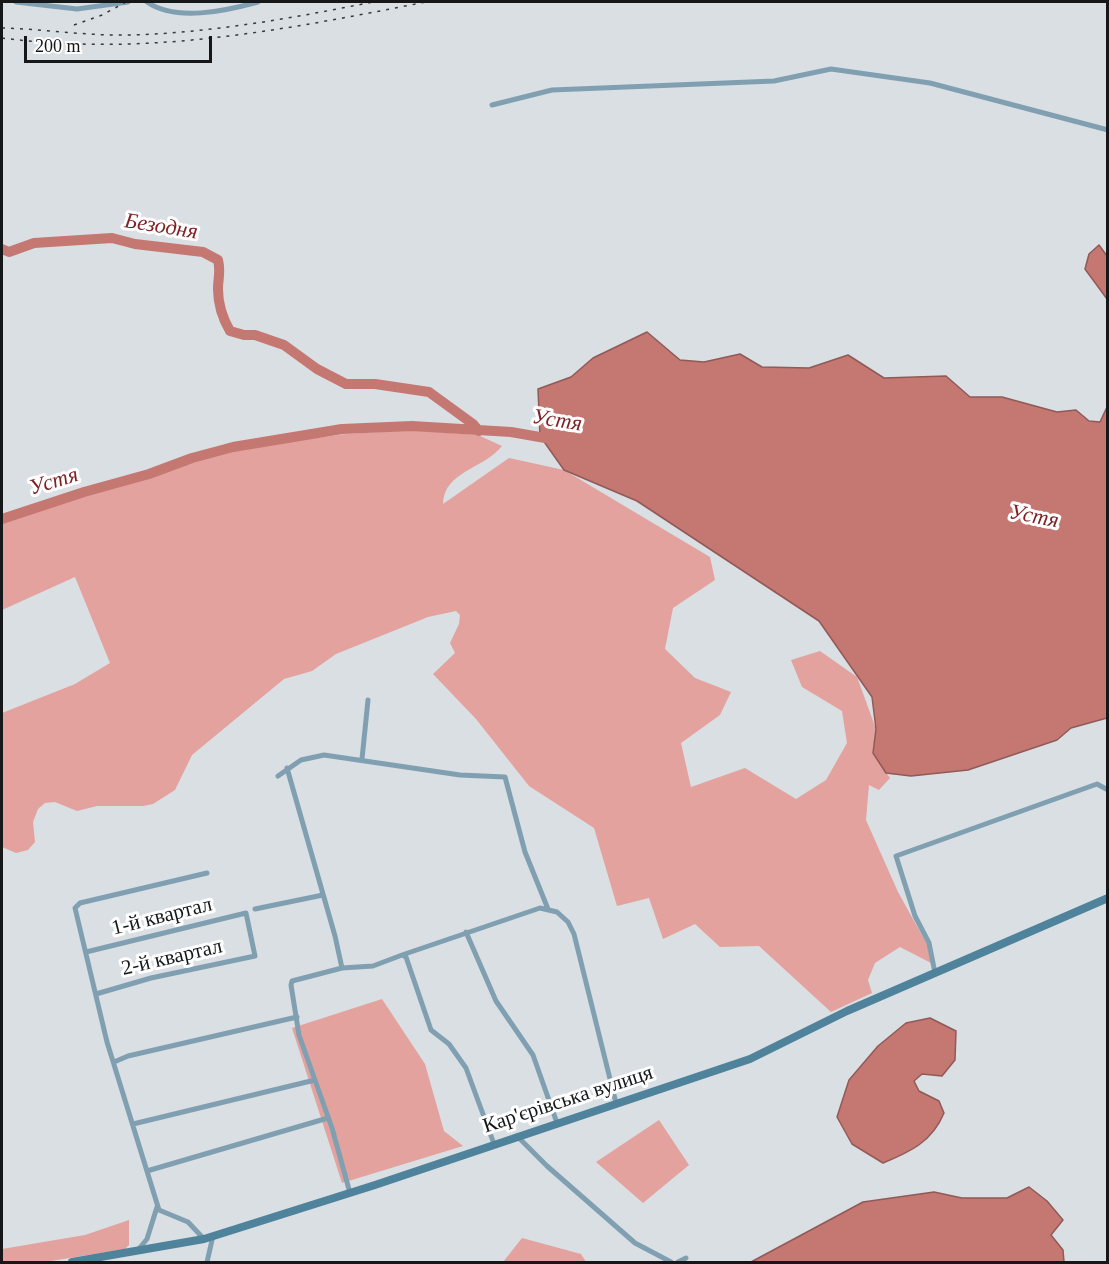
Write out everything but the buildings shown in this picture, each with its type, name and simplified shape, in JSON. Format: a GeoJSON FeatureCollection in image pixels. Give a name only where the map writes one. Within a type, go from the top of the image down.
{"type":"FeatureCollection","features":[{"type":"Feature","properties":{"kind":"street"},"geometry":{"type":"LineString","coordinates":[[16,2],[77,9],[128,2]]}},
{"type":"Feature","properties":{"kind":"street"},"geometry":{"type":"LineString","coordinates":[[147,2],[160,10],[193,12],[258,2]]}},
{"type":"Feature","properties":{"kind":"street"},"geometry":{"type":"LineString","coordinates":[[492,105],[552,90],[774,81],[831,69],[930,83],[1107,130]]}},
{"type":"Feature","properties":{"kind":"street"},"geometry":{"type":"LineString","coordinates":[[362,759],[368,700]]}},
{"type":"Feature","properties":{"kind":"street"},"geometry":{"type":"LineString","coordinates":[[278,776],[301,760],[324,755],[362,759],[460,776],[505,777],[525,852],[548,909]]}},
{"type":"Feature","properties":{"kind":"street"},"geometry":{"type":"LineString","coordinates":[[287,768],[342,968]]}},
{"type":"Feature","properties":{"kind":"street"},"geometry":{"type":"LineString","coordinates":[[935,974],[929,943],[915,916],[896,856],[1097,784],[1107,790]]}},
{"type":"Feature","properties":{"kind":"street","name":"1-й квартал"},"geometry":{"type":"LineString","coordinates":[[207,873],[77,905],[75,908],[86,952],[246,913],[255,956]]}},
{"type":"Feature","properties":{"kind":"street"},"geometry":{"type":"LineString","coordinates":[[255,909],[323,895]]}},
{"type":"Feature","properties":{"kind":"street","name":"Кар'єрівська вулиця"},"geometry":{"type":"LineString","coordinates":[[72,1263],[204,1239],[750,1059],[847,1011],[1107,898]]}},
{"type":"Feature","properties":{"kind":"street"},"geometry":{"type":"LineString","coordinates":[[350,1192],[328,1118],[299,1035],[292,981],[342,968],[373,966],[540,908],[557,912],[568,922],[574,934],[616,1103]]}},
{"type":"Feature","properties":{"kind":"street"},"geometry":{"type":"LineString","coordinates":[[466,932],[496,1001],[533,1055],[557,1123]]}},
{"type":"Feature","properties":{"kind":"street"},"geometry":{"type":"LineString","coordinates":[[86,952],[114,1062],[157,1205],[162,1212],[188,1222],[204,1239]]}},
{"type":"Feature","properties":{"kind":"street"},"geometry":{"type":"LineString","coordinates":[[402,955],[409,962],[431,1030],[449,1044],[466,1068],[494,1144]]}},
{"type":"Feature","properties":{"kind":"street","name":"2-й квартал"},"geometry":{"type":"LineString","coordinates":[[96,994],[151,978],[255,956]]}},
{"type":"Feature","properties":{"kind":"street"},"geometry":{"type":"LineString","coordinates":[[114,1062],[128,1056],[297,1017]]}},
{"type":"Feature","properties":{"kind":"street"},"geometry":{"type":"LineString","coordinates":[[133,1124],[315,1080]]}},
{"type":"Feature","properties":{"kind":"street"},"geometry":{"type":"LineString","coordinates":[[147,1171],[328,1118]]}},
{"type":"Feature","properties":{"kind":"street"},"geometry":{"type":"LineString","coordinates":[[517,1136],[547,1166],[635,1243],[671,1263]]}},
{"type":"Feature","properties":{"kind":"street"},"geometry":{"type":"LineString","coordinates":[[138,1251],[147,1239],[157,1205]]}},
{"type":"Feature","properties":{"kind":"street"},"geometry":{"type":"LineString","coordinates":[[207,1263],[213,1236]]}},
{"type":"Feature","properties":{"kind":"street"},"geometry":{"type":"LineString","coordinates":[[678,1263],[686,1258]]}},
{"type":"Feature","properties":{"kind":"shaded area"},"geometry":{"type":"Polygon","coordinates":[[[412,430],[478,435],[502,446],[494,454],[457,477],[445,493],[443,504],[509,458],[564,470],[710,557],[715,580],[673,608],[665,649],[695,678],[731,692],[720,715],[681,743],[691,787],[745,768],[796,799],[826,780],[847,743],[842,711],[802,687],[791,660],[820,651],[857,677],[876,729],[873,754],[890,778],[879,790],[869,785],[866,820],[898,892],[928,946],[931,963],[900,947],[875,963],[868,980],[872,993],[831,1012],[759,946],[720,947],[695,924],[663,939],[649,898],[617,906],[594,828],[529,786],[476,719],[433,674],[455,653],[450,643],[459,624],[460,615],[456,611],[428,617],[336,654],[312,671],[284,679],[192,755],[175,790],[153,804],[97,806],[77,811],[55,802],[45,803],[38,809],[33,822],[35,842],[28,850],[16,853],[2,847],[2,713],[75,684],[110,663],[75,577],[2,610],[2,522],[21,513],[150,476],[193,459],[235,449],[346,434],[412,430]]]}},
{"type":"Feature","properties":{"kind":"shaded area"},"geometry":{"type":"Polygon","coordinates":[[[382,999],[425,1064],[444,1131],[463,1146],[342,1183],[292,1028],[382,999]]]}},
{"type":"Feature","properties":{"kind":"shaded area"},"geometry":{"type":"Polygon","coordinates":[[[659,1120],[689,1165],[643,1203],[596,1162],[659,1120]]]}},
{"type":"Feature","properties":{"kind":"shaded area"},"geometry":{"type":"Polygon","coordinates":[[[129,1220],[129,1245],[125,1249],[45,1262],[2,1262],[2,1249],[85,1235],[129,1220]]]}},
{"type":"Feature","properties":{"kind":"shaded area"},"geometry":{"type":"Polygon","coordinates":[[[522,1238],[581,1254],[586,1262],[503,1262],[522,1238]]]}},
{"type":"Feature","properties":{"kind":"water"},"geometry":{"type":"Polygon","coordinates":[[[1099,245],[1107,256],[1107,299],[1085,269],[1089,254],[1099,245]]]}},
{"type":"Feature","properties":{"kind":"water"},"geometry":{"type":"Polygon","coordinates":[[[647,332],[680,360],[704,362],[740,354],[762,367],[809,368],[848,355],[884,378],[946,376],[970,397],[1002,397],[1057,412],[1076,410],[1089,421],[1100,422],[1107,407],[1107,718],[1071,728],[1057,740],[968,770],[911,776],[886,773],[873,753],[876,729],[872,697],[819,621],[637,501],[564,470],[540,436],[538,389],[571,377],[593,358],[647,332]]]}},
{"type":"Feature","properties":{"kind":"water"},"geometry":{"type":"Polygon","coordinates":[[[930,1018],[956,1031],[955,1060],[942,1076],[922,1074],[914,1081],[919,1091],[939,1101],[944,1113],[927,1139],[902,1155],[883,1163],[852,1144],[837,1117],[849,1080],[878,1046],[906,1023],[930,1018]]]}},
{"type":"Feature","properties":{"kind":"water"},"geometry":{"type":"Polygon","coordinates":[[[1029,1187],[1047,1201],[1063,1220],[1051,1235],[1063,1250],[1064,1262],[751,1262],[863,1202],[934,1192],[962,1198],[1007,1198],[1029,1187]]]}},
{"type":"Feature","properties":{"kind":"waterway","name":"Безодня"},"geometry":{"type":"LineString","coordinates":[[2,249],[9,252],[34,243],[112,238],[135,244],[203,252],[218,260],[219,300],[230,331],[255,335],[284,345],[317,369],[346,384],[375,384],[429,392],[473,424],[479,431]]}},
{"type":"Feature","properties":{"kind":"waterway","name":"Устя"},"geometry":{"type":"LineString","coordinates":[[2,519],[233,447],[342,429],[412,426],[511,432],[551,439]]}},
{"type":"Feature","properties":{"kind":"railway"},"geometry":{"type":"LineString","coordinates":[[74,25],[102,15],[126,2]]}},
{"type":"Feature","properties":{"kind":"railway"},"geometry":{"type":"LineString","coordinates":[[2,28],[97,34],[160,34],[251,24],[373,2]]}},
{"type":"Feature","properties":{"kind":"railway"},"geometry":{"type":"LineString","coordinates":[[2,38],[56,43],[110,44],[215,38],[320,22],[426,2]]}}]}
